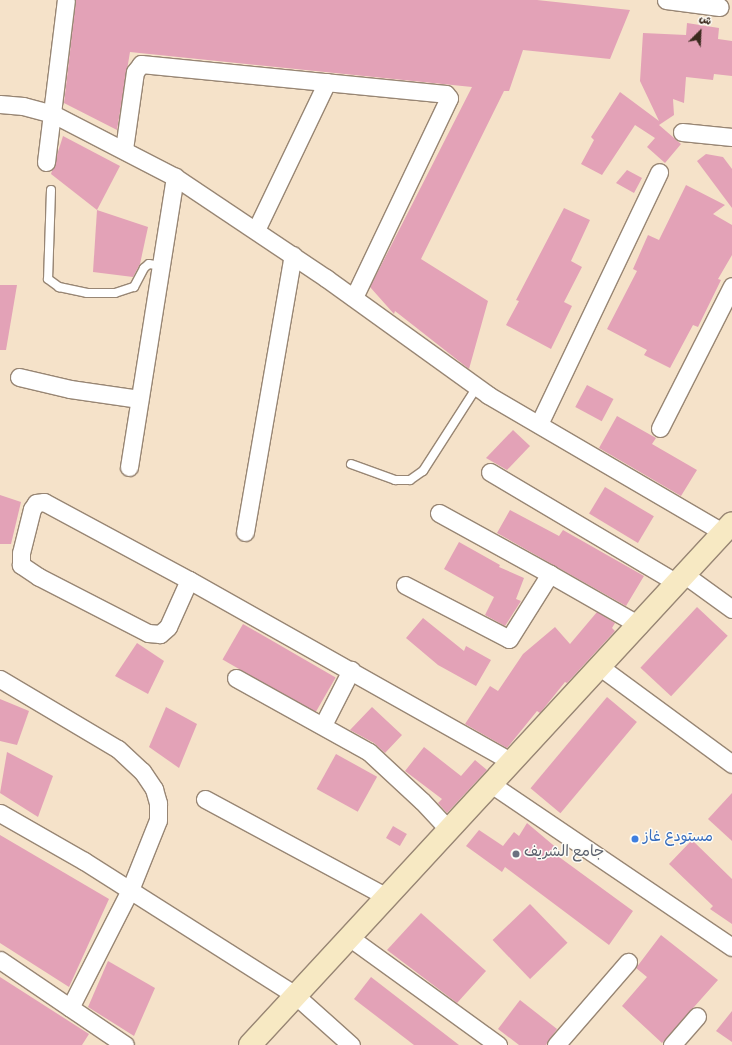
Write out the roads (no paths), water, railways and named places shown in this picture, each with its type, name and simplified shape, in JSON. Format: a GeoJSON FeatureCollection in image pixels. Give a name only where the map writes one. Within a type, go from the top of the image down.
{"type":"FeatureCollection","features":[{"type":"Feature","properties":{"kind":"main road"},"geometry":{"type":"LineString","coordinates":[[250,1045],[728,528]]}},
{"type":"Feature","properties":{"kind":"street"},"geometry":{"type":"LineString","coordinates":[[46,162],[66,0]]}},
{"type":"Feature","properties":{"kind":"street"},"geometry":{"type":"LineString","coordinates":[[666,0],[720,7]]}},
{"type":"Feature","properties":{"kind":"street"},"geometry":{"type":"LineString","coordinates":[[124,149],[135,72],[141,64],[446,94],[449,98],[354,297]]}},
{"type":"Feature","properties":{"kind":"street"},"geometry":{"type":"LineString","coordinates":[[256,230],[327,82]]}},
{"type":"Feature","properties":{"kind":"street"},"geometry":{"type":"LineString","coordinates":[[0,104],[23,106],[53,114],[124,149],[175,177],[354,297],[477,387],[539,424],[728,528]]}},
{"type":"Feature","properties":{"kind":"street"},"geometry":{"type":"LineString","coordinates":[[682,132],[732,137]]}},
{"type":"Feature","properties":{"kind":"street"},"geometry":{"type":"LineString","coordinates":[[539,424],[659,172]]}},
{"type":"Feature","properties":{"kind":"street"},"geometry":{"type":"LineString","coordinates":[[129,467],[175,177]]}},
{"type":"Feature","properties":{"kind":"street"},"geometry":{"type":"LineString","coordinates":[[245,532],[293,255]]}},
{"type":"Feature","properties":{"kind":"street"},"geometry":{"type":"LineString","coordinates":[[660,428],[731,291]]}},
{"type":"Feature","properties":{"kind":"street"},"geometry":{"type":"LineString","coordinates":[[19,377],[70,389],[139,399]]}},
{"type":"Feature","properties":{"kind":"street"},"geometry":{"type":"LineString","coordinates":[[490,472],[681,579],[732,610]]}},
{"type":"Feature","properties":{"kind":"street"},"geometry":{"type":"LineString","coordinates":[[189,580],[168,627],[160,634],[148,633],[39,577],[21,565],[21,553],[32,509],[36,503],[44,502],[189,580],[512,762]]}},
{"type":"Feature","properties":{"kind":"street"},"geometry":{"type":"LineString","coordinates":[[439,513],[639,625]]}},
{"type":"Feature","properties":{"kind":"street"},"geometry":{"type":"LineString","coordinates":[[405,585],[510,639],[550,574]]}},
{"type":"Feature","properties":{"kind":"street"},"geometry":{"type":"LineString","coordinates":[[600,667],[732,764]]}},
{"type":"Feature","properties":{"kind":"street"},"geometry":{"type":"LineString","coordinates":[[323,725],[351,670]]}},
{"type":"Feature","properties":{"kind":"street"},"geometry":{"type":"LineString","coordinates":[[236,678],[323,725],[369,752],[387,767],[448,830]]}},
{"type":"Feature","properties":{"kind":"street"},"geometry":{"type":"LineString","coordinates":[[0,679],[118,749],[142,770],[154,789],[158,803],[158,820],[130,890],[70,1008]]}},
{"type":"Feature","properties":{"kind":"street"},"geometry":{"type":"LineString","coordinates":[[491,784],[732,947]]}},
{"type":"Feature","properties":{"kind":"street"},"geometry":{"type":"LineString","coordinates":[[205,799],[387,897]]}},
{"type":"Feature","properties":{"kind":"street"},"geometry":{"type":"LineString","coordinates":[[0,813],[130,890],[295,995],[352,1045]]}},
{"type":"Feature","properties":{"kind":"street"},"geometry":{"type":"LineString","coordinates":[[349,937],[498,1045]]}},
{"type":"Feature","properties":{"kind":"street"},"geometry":{"type":"LineString","coordinates":[[0,960],[125,1045]]}},
{"type":"Feature","properties":{"kind":"street"},"geometry":{"type":"LineString","coordinates":[[556,1045],[628,962]]}},
{"type":"Feature","properties":{"kind":"street"},"geometry":{"type":"LineString","coordinates":[[672,1045],[697,1016]]}},
{"type":"Feature","properties":{"kind":"lane"},"geometry":{"type":"LineString","coordinates":[[51,190],[48,278],[59,287],[87,292],[115,293],[134,287],[144,268],[149,264],[161,266]]}},
{"type":"Feature","properties":{"kind":"lane"},"geometry":{"type":"LineString","coordinates":[[351,464],[395,480],[410,480],[423,471],[477,387]]}},
{"type":"Feature","properties":{"kind":"place","name":"مستودع غاز"},"geometry":{"type":"Point","coordinates":[635,839]}},
{"type":"Feature","properties":{"kind":"place","name":"جامع الشريف"},"geometry":{"type":"Point","coordinates":[516,854]}}]}
